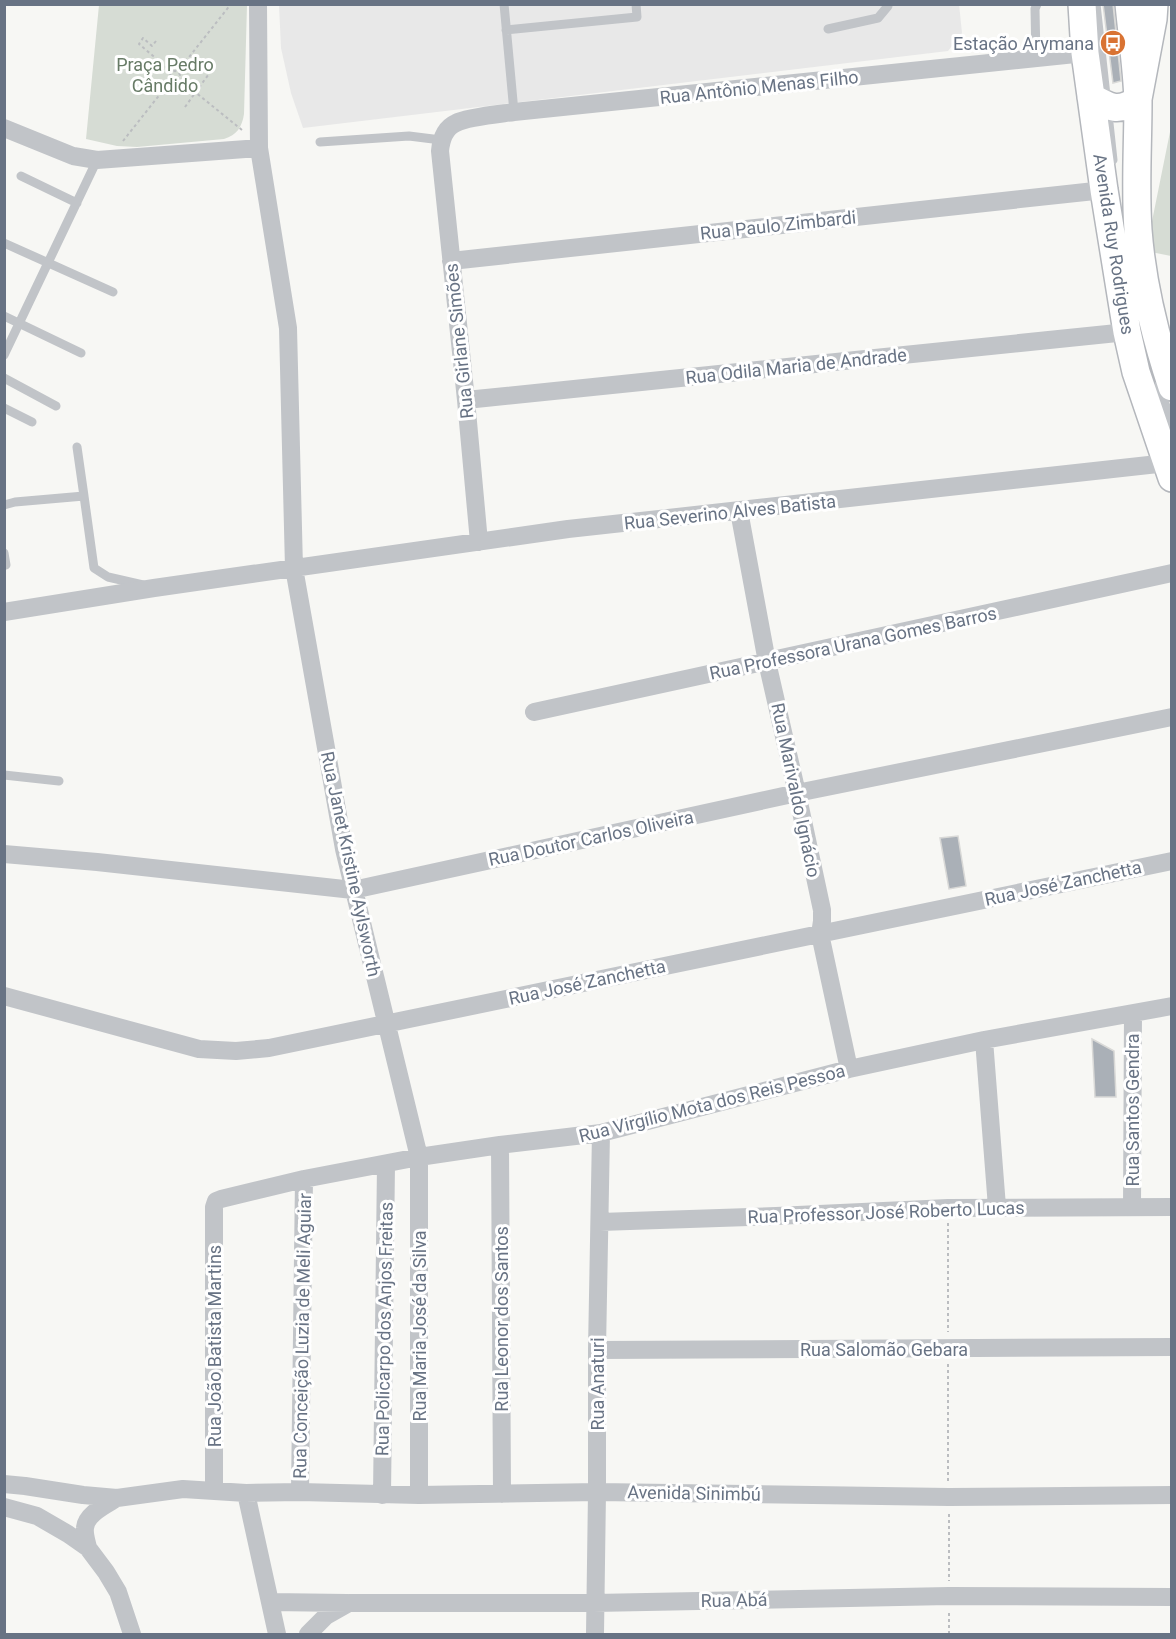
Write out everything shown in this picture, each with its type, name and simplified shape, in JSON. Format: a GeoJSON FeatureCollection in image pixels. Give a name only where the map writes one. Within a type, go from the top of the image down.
{"type":"FeatureCollection","features":[{"type":"Feature","properties":{"kind":"main road","name":"Avenida Ruy Rodrigues"},"geometry":{"type":"LineString","coordinates":[[1082,4],[1085,53],[1116,102],[1136,175],[1138,231],[1146,286],[1163,366]]}},
{"type":"Feature","properties":{"kind":"main road"},"geometry":{"type":"LineString","coordinates":[[1116,102],[1153,19],[1154,4]]}},
{"type":"Feature","properties":{"kind":"main road","name":"Avenida Ruy Rodrigues"},"geometry":{"type":"LineString","coordinates":[[1124,10],[1111,189],[1127,332],[1136,372],[1170,466]]}},
{"type":"Feature","properties":{"kind":"street","name":"Rua Janet Kristine Aylsworth"},"geometry":{"type":"LineString","coordinates":[[258,4],[259,148],[288,328],[294,568],[344,849],[419,1157]]}},
{"type":"Feature","properties":{"kind":"street","name":"Rua Antônio Menas Filho"},"geometry":{"type":"LineString","coordinates":[[441,140],[448,129],[457,122],[514,112],[1085,53]]}},
{"type":"Feature","properties":{"kind":"street"},"geometry":{"type":"LineString","coordinates":[[4,128],[73,156],[97,160],[259,148]]}},
{"type":"Feature","properties":{"kind":"street","name":"Rua Girlane Simões"},"geometry":{"type":"LineString","coordinates":[[441,140],[440,151],[479,542]]}},
{"type":"Feature","properties":{"kind":"street","name":"Rua Paulo Zimbardi"},"geometry":{"type":"LineString","coordinates":[[451,261],[1111,189]]}},
{"type":"Feature","properties":{"kind":"street","name":"Rua Odila Maria de Andrade"},"geometry":{"type":"LineString","coordinates":[[466,400],[1127,332]]}},
{"type":"Feature","properties":{"kind":"street","name":"Rua Severino Alves Batista"},"geometry":{"type":"LineString","coordinates":[[4,612],[154,588],[568,530],[1170,466]]}},
{"type":"Feature","properties":{"kind":"street","name":"Rua Marivaldo Ignácio"},"geometry":{"type":"LineString","coordinates":[[739,511],[767,662],[822,910],[820,934],[849,1069]]}},
{"type":"Feature","properties":{"kind":"street","name":"Rua Professora Urana Gomes Barros"},"geometry":{"type":"LineString","coordinates":[[534,712],[1172,573]]}},
{"type":"Feature","properties":{"kind":"street","name":"Rua Doutor Carlos Oliveira"},"geometry":{"type":"LineString","coordinates":[[4,854],[353,890],[797,793],[1172,717]]}},
{"type":"Feature","properties":{"kind":"street","name":"Rua José Zanchetta"},"geometry":{"type":"LineString","coordinates":[[4,996],[199,1049],[236,1051],[269,1048],[1172,861]]}},
{"type":"Feature","properties":{"kind":"street","name":"Rua Virgílio Mota dos Reis Pessoa"},"geometry":{"type":"LineString","coordinates":[[216,1202],[304,1179],[419,1157],[601,1133],[849,1069],[984,1040],[1172,1006]]}},
{"type":"Feature","properties":{"kind":"street","name":"Rua Santos Gendra"},"geometry":{"type":"LineString","coordinates":[[1132,1208],[1133,1013]]}},
{"type":"Feature","properties":{"kind":"street"},"geometry":{"type":"LineString","coordinates":[[984,1040],[997,1207]]}},
{"type":"Feature","properties":{"kind":"street","name":"Rua Anaturi"},"geometry":{"type":"LineString","coordinates":[[595,1635],[601,1133]]}},
{"type":"Feature","properties":{"kind":"street","name":"Rua Leonor dos Santos"},"geometry":{"type":"LineString","coordinates":[[500,1145],[502,1494]]}},
{"type":"Feature","properties":{"kind":"street","name":"Rua Maria José da Silva"},"geometry":{"type":"LineString","coordinates":[[419,1157],[419,1495]]}},
{"type":"Feature","properties":{"kind":"street","name":"Rua Policarpo dos Anjos Freitas"},"geometry":{"type":"LineString","coordinates":[[382,1495],[387,1164]]}},
{"type":"Feature","properties":{"kind":"street","name":"Rua Conceição Luzia de Meli Aguiar"},"geometry":{"type":"LineString","coordinates":[[300,1492],[304,1179]]}},
{"type":"Feature","properties":{"kind":"street","name":"Rua João Batista Martins"},"geometry":{"type":"LineString","coordinates":[[216,1202],[214,1207],[214,1485],[216,1490]]}},
{"type":"Feature","properties":{"kind":"street","name":"Rua Professor José Roberto Lucas"},"geometry":{"type":"LineString","coordinates":[[600,1222],[948,1208],[1172,1207]]}},
{"type":"Feature","properties":{"kind":"street","name":"Rua Salomão Gebara"},"geometry":{"type":"LineString","coordinates":[[597,1350],[1172,1347]]}},
{"type":"Feature","properties":{"kind":"street","name":"Avenida Sinimbú"},"geometry":{"type":"LineString","coordinates":[[4,1484],[83,1496],[117,1498],[183,1489],[246,1493],[382,1495],[597,1492],[949,1497],[1172,1495]]}},
{"type":"Feature","properties":{"kind":"street"},"geometry":{"type":"LineString","coordinates":[[246,1493],[277,1635]]}},
{"type":"Feature","properties":{"kind":"street"},"geometry":{"type":"LineString","coordinates":[[88,1548],[84,1528],[87,1520],[117,1498]]}},
{"type":"Feature","properties":{"kind":"street"},"geometry":{"type":"LineString","coordinates":[[4,1508],[37,1516],[88,1548],[118,1592],[132,1635]]}},
{"type":"Feature","properties":{"kind":"street","name":"Rua Abá"},"geometry":{"type":"LineString","coordinates":[[270,1602],[594,1603],[949,1596],[1172,1598]]}},
{"type":"Feature","properties":{"kind":"street"},"geometry":{"type":"LineString","coordinates":[[308,1635],[326,1616],[349,1603]]}},
{"type":"Feature","properties":{"kind":"lane"},"geometry":{"type":"LineString","coordinates":[[504,4],[514,112]]}},
{"type":"Feature","properties":{"kind":"lane"},"geometry":{"type":"LineString","coordinates":[[506,30],[637,17],[636,4]]}},
{"type":"Feature","properties":{"kind":"lane"},"geometry":{"type":"LineString","coordinates":[[828,29],[878,18],[888,4]]}},
{"type":"Feature","properties":{"kind":"lane"},"geometry":{"type":"LineString","coordinates":[[1036,58],[1035,9],[1037,4]]}},
{"type":"Feature","properties":{"kind":"lane"},"geometry":{"type":"LineString","coordinates":[[1096,4],[1116,102]]}},
{"type":"Feature","properties":{"kind":"lane"},"geometry":{"type":"LineString","coordinates":[[320,142],[409,136],[441,140]]}},
{"type":"Feature","properties":{"kind":"lane"},"geometry":{"type":"LineString","coordinates":[[4,355],[97,160]]}},
{"type":"Feature","properties":{"kind":"lane"},"geometry":{"type":"LineString","coordinates":[[21,176],[77,203]]}},
{"type":"Feature","properties":{"kind":"lane"},"geometry":{"type":"LineString","coordinates":[[1111,189],[1135,333],[1170,466]]}},
{"type":"Feature","properties":{"kind":"lane"},"geometry":{"type":"LineString","coordinates":[[4,243],[113,292]]}},
{"type":"Feature","properties":{"kind":"lane"},"geometry":{"type":"LineString","coordinates":[[4,315],[81,353]]}},
{"type":"Feature","properties":{"kind":"lane"},"geometry":{"type":"LineString","coordinates":[[1163,366],[1172,425]]}},
{"type":"Feature","properties":{"kind":"lane"},"geometry":{"type":"LineString","coordinates":[[4,378],[56,406]]}},
{"type":"Feature","properties":{"kind":"lane"},"geometry":{"type":"LineString","coordinates":[[4,408],[32,422]]}},
{"type":"Feature","properties":{"kind":"lane"},"geometry":{"type":"LineString","coordinates":[[77,447],[94,567],[108,577],[154,588]]}},
{"type":"Feature","properties":{"kind":"lane"},"geometry":{"type":"LineString","coordinates":[[4,505],[84,496]]}},
{"type":"Feature","properties":{"kind":"lane"},"geometry":{"type":"LineString","coordinates":[[4,553],[6,565]]}},
{"type":"Feature","properties":{"kind":"lane"},"geometry":{"type":"LineString","coordinates":[[4,775],[60,781]]}},
{"type":"Feature","properties":{"kind":"path"},"geometry":{"type":"LineString","coordinates":[[178,72],[231,4]]}},
{"type":"Feature","properties":{"kind":"path"},"geometry":{"type":"LineString","coordinates":[[156,41],[152,46],[143,38],[139,44],[172,72],[175,70],[178,72]]}},
{"type":"Feature","properties":{"kind":"path"},"geometry":{"type":"LineString","coordinates":[[185,107],[211,71]]}},
{"type":"Feature","properties":{"kind":"path"},"geometry":{"type":"LineString","coordinates":[[118,148],[172,79],[170,76],[172,72]]}},
{"type":"Feature","properties":{"kind":"path"},"geometry":{"type":"LineString","coordinates":[[178,72],[179,79]]}},
{"type":"Feature","properties":{"kind":"path"},"geometry":{"type":"LineString","coordinates":[[172,79],[179,79],[244,132]]}},
{"type":"Feature","properties":{"kind":"path"},"geometry":{"type":"LineString","coordinates":[[948,1208],[949,1635]]}},
{"type":"Feature","properties":{"kind":"shaded area"},"geometry":{"type":"Polygon","coordinates":[[[959,4],[962,33],[948,51],[303,128],[291,93],[281,48],[279,5],[959,4]]]}},
{"type":"Feature","properties":{"kind":"green space","name":"Praça Pedro Cândido"},"geometry":{"type":"Polygon","coordinates":[[[99,5],[247,5],[244,114],[236,133],[224,139],[137,147],[117,146],[86,139],[99,5]]]}},
{"type":"Feature","properties":{"kind":"green space"},"geometry":{"type":"Polygon","coordinates":[[[1171,127],[1171,256],[1146,251],[1171,127]]]}},
{"type":"Feature","properties":{"kind":"building","name":"Estação Arymana"},"geometry":{"type":"Polygon","coordinates":[[[1103,4],[1113,4],[1121,81],[1113,83],[1103,4]]]}},
{"type":"Feature","properties":{"kind":"building"},"geometry":{"type":"Polygon","coordinates":[[[958,836],[966,886],[949,889],[940,838],[958,836]]]}},
{"type":"Feature","properties":{"kind":"building"},"geometry":{"type":"Polygon","coordinates":[[[1092,1039],[1114,1051],[1116,1097],[1095,1097],[1092,1039]]]}},
{"type":"Feature","properties":{"kind":"place","name":"Estação Arymana"},"geometry":{"type":"Point","coordinates":[1113,43]}}]}
